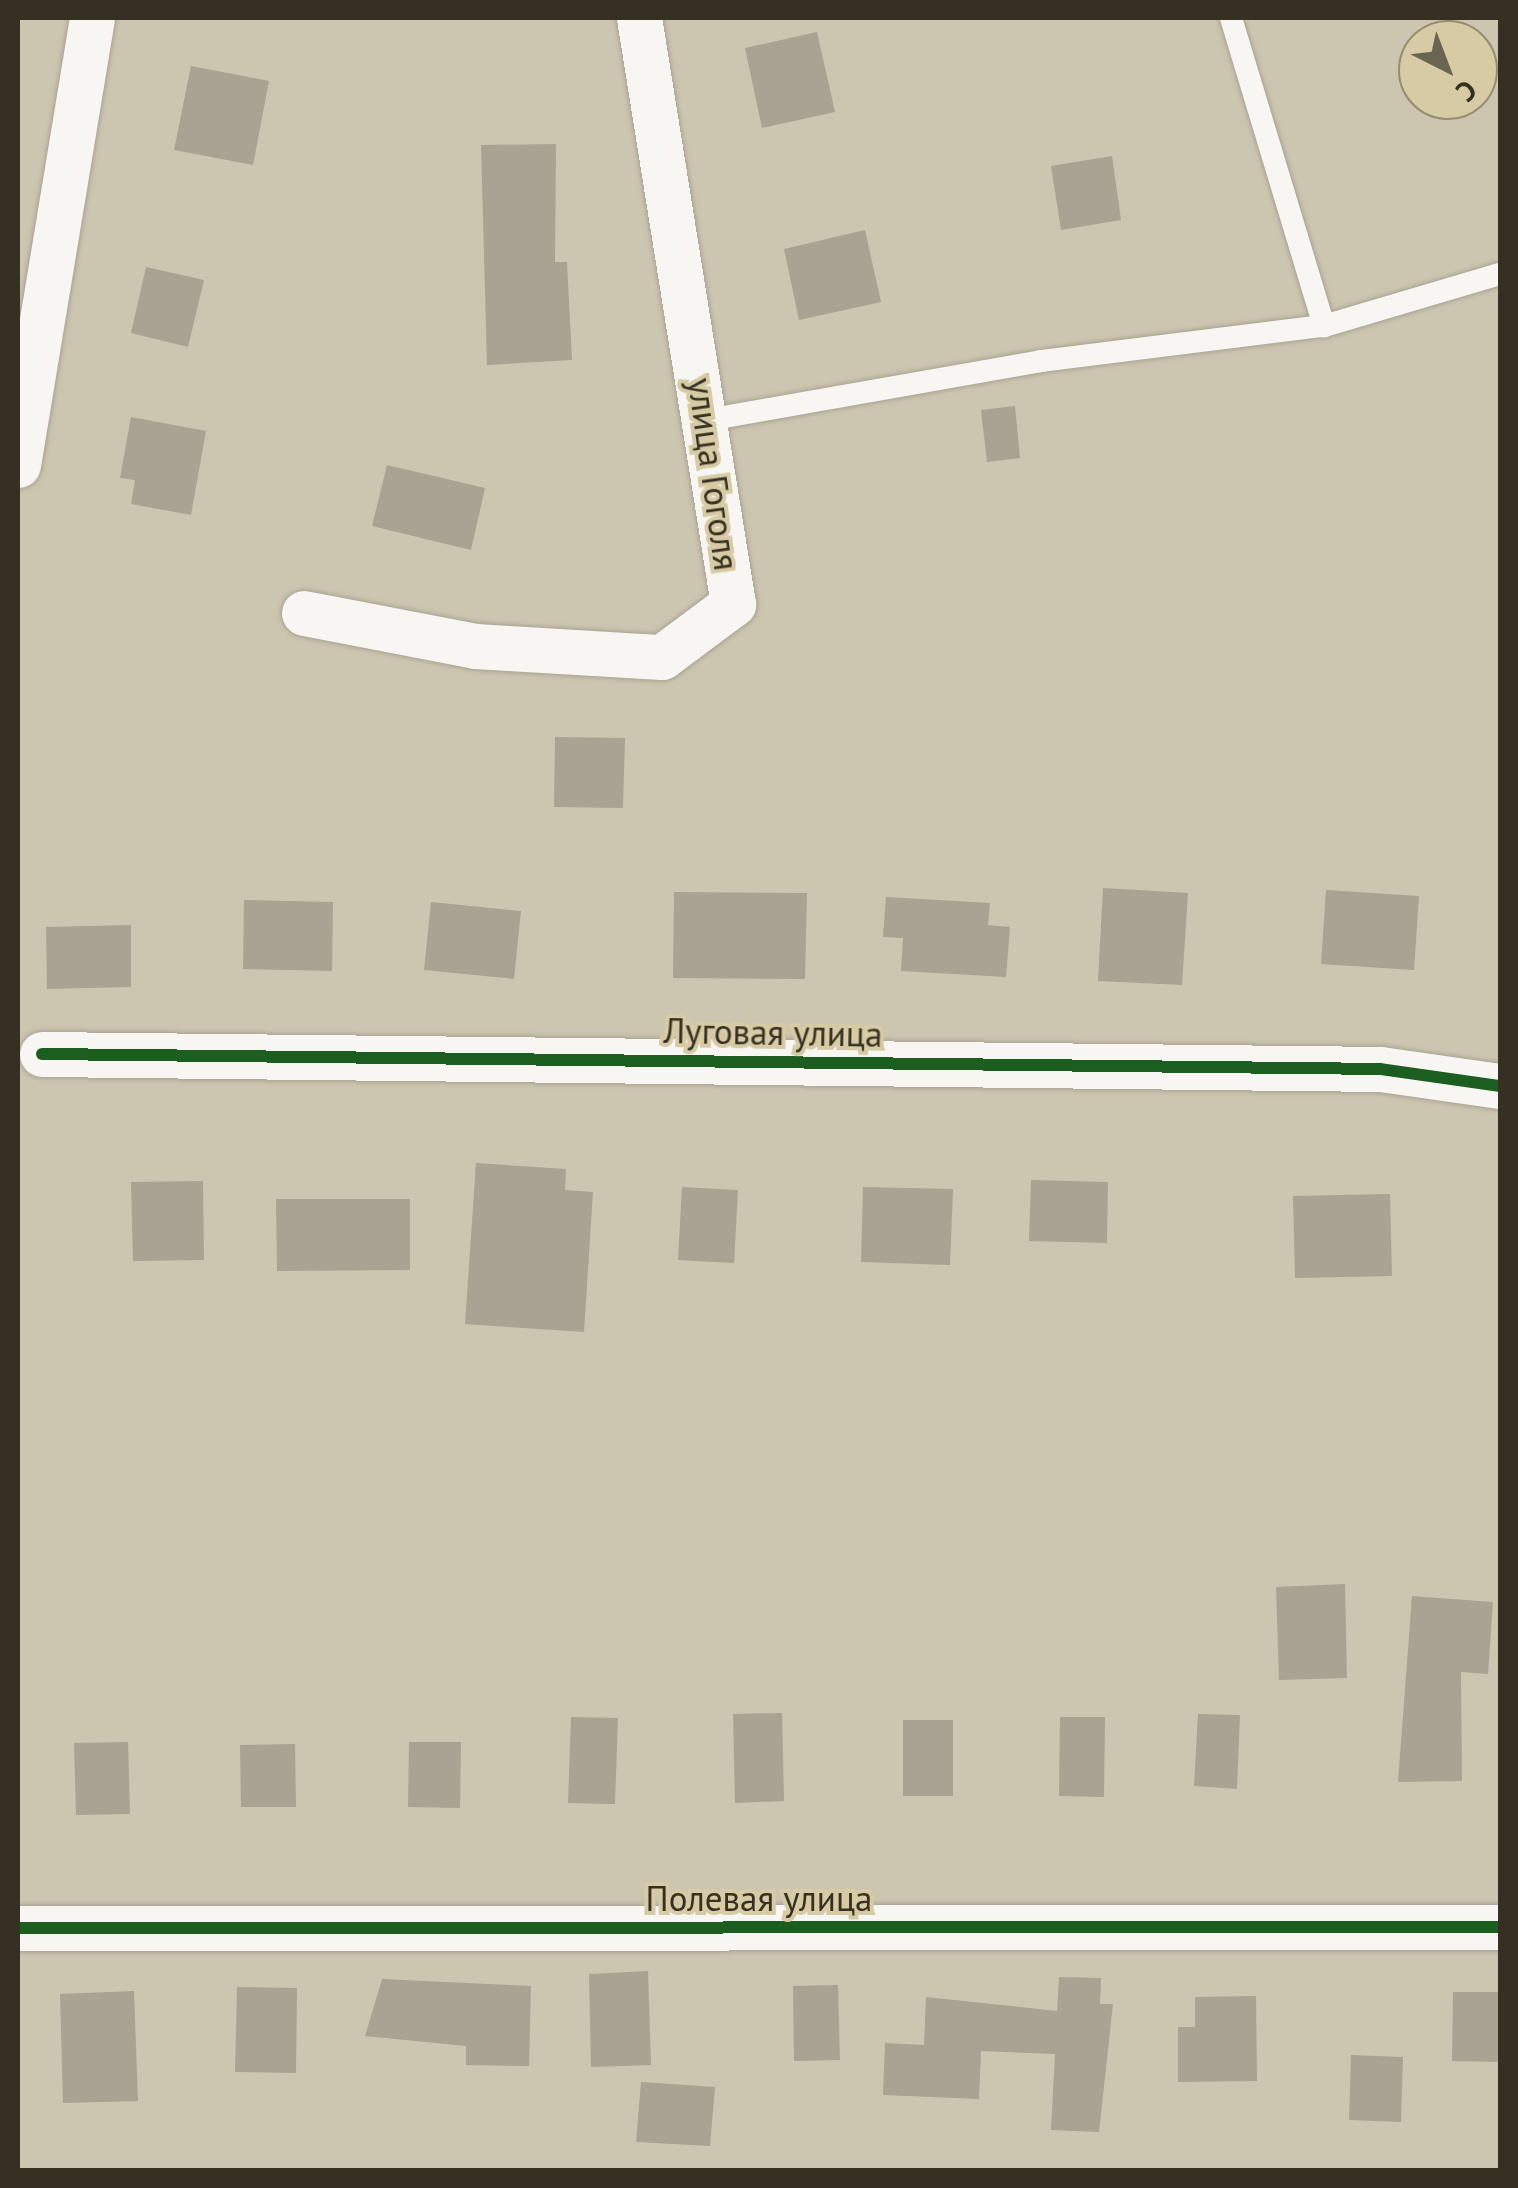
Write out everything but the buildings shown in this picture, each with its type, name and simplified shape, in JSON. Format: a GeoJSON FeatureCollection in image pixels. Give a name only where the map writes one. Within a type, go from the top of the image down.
{"type":"FeatureCollection","features":[{"type":"Feature","properties":{"kind":"street"},"geometry":{"type":"LineString","coordinates":[[18,465],[92,18]]}},
{"type":"Feature","properties":{"kind":"street","name":"улица Гоголя"},"geometry":{"type":"LineString","coordinates":[[304,613],[475,646],[662,657],[700,637],[733,604],[707,420],[638,18]]}},
{"type":"Feature","properties":{"kind":"street","name":"Луговая улица"},"geometry":{"type":"LineString","coordinates":[[42,1054],[1380,1068],[1500,1086]]}},
{"type":"Feature","properties":{"kind":"street","name":"Полевая улица"},"geometry":{"type":"LineString","coordinates":[[18,1928],[1500,1928]]}},
{"type":"Feature","properties":{"kind":"lane"},"geometry":{"type":"LineString","coordinates":[[1231,18],[1324,326]]}},
{"type":"Feature","properties":{"kind":"lane"},"geometry":{"type":"LineString","coordinates":[[707,420],[1042,361],[1324,326],[1500,274]]}},
{"type":"Feature","properties":{"kind":"cycle path"},"geometry":{"type":"LineString","coordinates":[[42,1054],[1380,1069],[1500,1086]]}},
{"type":"Feature","properties":{"kind":"cycle path"},"geometry":{"type":"LineString","coordinates":[[18,1928],[1500,1927]]}}]}
